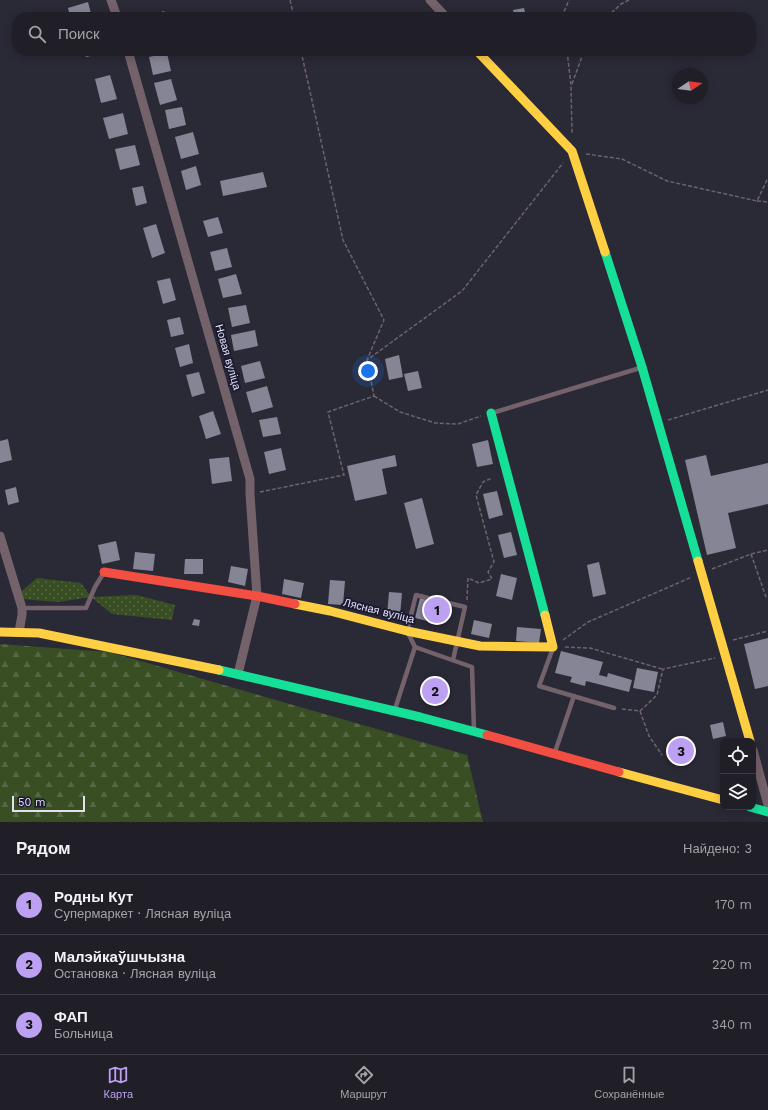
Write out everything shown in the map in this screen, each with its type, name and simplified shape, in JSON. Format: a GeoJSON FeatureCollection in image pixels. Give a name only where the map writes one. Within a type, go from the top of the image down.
{"type":"FeatureCollection","features":[{"type":"Feature","properties":{"kind":"street"},"geometry":{"type":"LineString","coordinates":[[111,0],[115,12]]}},
{"type":"Feature","properties":{"kind":"street"},"geometry":{"type":"LineString","coordinates":[[430,0],[441,12]]}},
{"type":"Feature","properties":{"kind":"street","name":"Новая вуліца"},"geometry":{"type":"LineString","coordinates":[[129,56],[250,479],[257,596],[238,674]]}},
{"type":"Feature","properties":{"kind":"street"},"geometry":{"type":"LineString","coordinates":[[483,56],[572,151],[642,367],[749,738]]}},
{"type":"Feature","properties":{"kind":"street"},"geometry":{"type":"LineString","coordinates":[[491,413],[553,647]]}},
{"type":"Feature","properties":{"kind":"street"},"geometry":{"type":"LineString","coordinates":[[0,536],[22,608],[18,632]]}},
{"type":"Feature","properties":{"kind":"street","name":"Лясная вуліца"},"geometry":{"type":"LineString","coordinates":[[104,572],[257,596],[330,611],[407,631],[480,646],[553,647]]}},
{"type":"Feature","properties":{"kind":"street"},"geometry":{"type":"LineString","coordinates":[[0,632],[39,633],[238,674],[420,717],[720,799]]}},
{"type":"Feature","properties":{"kind":"street"},"geometry":{"type":"LineString","coordinates":[[756,761],[768,805]]}},
{"type":"Feature","properties":{"kind":"street"},"geometry":{"type":"LineString","coordinates":[[756,809],[768,812]]}},
{"type":"Feature","properties":{"kind":"lane"},"geometry":{"type":"LineString","coordinates":[[491,413],[642,367]]}},
{"type":"Feature","properties":{"kind":"lane"},"geometry":{"type":"LineString","coordinates":[[22,608],[86,608],[95,587],[104,572]]}},
{"type":"Feature","properties":{"kind":"lane"},"geometry":{"type":"LineString","coordinates":[[395,711],[415,647],[407,631],[416,595],[465,607],[453,660]]}},
{"type":"Feature","properties":{"kind":"lane"},"geometry":{"type":"LineString","coordinates":[[415,647],[472,667],[474,732]]}},
{"type":"Feature","properties":{"kind":"lane"},"geometry":{"type":"LineString","coordinates":[[553,647],[539,686],[614,708]]}},
{"type":"Feature","properties":{"kind":"lane"},"geometry":{"type":"LineString","coordinates":[[555,754],[574,696]]}},
{"type":"Feature","properties":{"kind":"path"},"geometry":{"type":"LineString","coordinates":[[290,0],[293,12]]}},
{"type":"Feature","properties":{"kind":"path"},"geometry":{"type":"LineString","coordinates":[[564,12],[569,0]]}},
{"type":"Feature","properties":{"kind":"path"},"geometry":{"type":"LineString","coordinates":[[612,12],[621,4],[629,0]]}},
{"type":"Feature","properties":{"kind":"path"},"geometry":{"type":"LineString","coordinates":[[302,56],[343,240],[384,320],[367,360],[374,396],[400,412],[435,423],[458,424],[491,413]]}},
{"type":"Feature","properties":{"kind":"path"},"geometry":{"type":"LineString","coordinates":[[568,56],[571,86],[572,151],[622,159],[667,181],[757,202],[768,202]]}},
{"type":"Feature","properties":{"kind":"path"},"geometry":{"type":"LineString","coordinates":[[571,86],[582,56]]}},
{"type":"Feature","properties":{"kind":"path"},"geometry":{"type":"LineString","coordinates":[[367,360],[462,291],[562,164]]}},
{"type":"Feature","properties":{"kind":"path"},"geometry":{"type":"LineString","coordinates":[[757,202],[768,178]]}},
{"type":"Feature","properties":{"kind":"path"},"geometry":{"type":"LineString","coordinates":[[658,423],[768,390]]}},
{"type":"Feature","properties":{"kind":"path"},"geometry":{"type":"LineString","coordinates":[[250,494],[344,475],[328,412],[374,396]]}},
{"type":"Feature","properties":{"kind":"path"},"geometry":{"type":"LineString","coordinates":[[465,607],[468,597],[468,578],[479,583],[492,579],[488,572],[494,562],[476,495],[483,482],[492,478]]}},
{"type":"Feature","properties":{"kind":"path"},"geometry":{"type":"LineString","coordinates":[[553,647],[588,622],[701,573],[751,554],[768,550]]}},
{"type":"Feature","properties":{"kind":"path"},"geometry":{"type":"LineString","coordinates":[[751,554],[766,597]]}},
{"type":"Feature","properties":{"kind":"path"},"geometry":{"type":"LineString","coordinates":[[722,643],[768,631]]}},
{"type":"Feature","properties":{"kind":"path"},"geometry":{"type":"LineString","coordinates":[[553,647],[590,648],[663,669],[725,655]]}},
{"type":"Feature","properties":{"kind":"path"},"geometry":{"type":"LineString","coordinates":[[640,712],[657,695],[663,669]]}},
{"type":"Feature","properties":{"kind":"path"},"geometry":{"type":"LineString","coordinates":[[614,708],[640,712]]}},
{"type":"Feature","properties":{"kind":"path"},"geometry":{"type":"LineString","coordinates":[[640,712],[649,736],[662,755]]}},
{"type":"Feature","properties":{"kind":"green space"},"geometry":{"type":"Polygon","coordinates":[[[37,578],[81,583],[91,597],[58,602],[22,599],[18,594],[37,578]]]}},
{"type":"Feature","properties":{"kind":"green space"},"geometry":{"type":"Polygon","coordinates":[[[136,595],[175,605],[172,620],[112,614],[91,597],[136,595]]]}},
{"type":"Feature","properties":{"kind":"green space"},"geometry":{"type":"Polygon","coordinates":[[[0,644],[109,652],[467,755],[483,822],[0,822],[0,644]]]}},
{"type":"Feature","properties":{"kind":"building"},"geometry":{"type":"Polygon","coordinates":[[[88,2],[91,12],[69,12],[68,8],[88,2]]]}},
{"type":"Feature","properties":{"kind":"building"},"geometry":{"type":"Polygon","coordinates":[[[524,8],[525,12],[514,12],[513,10],[524,8]]]}},
{"type":"Feature","properties":{"kind":"building"},"geometry":{"type":"Polygon","coordinates":[[[168,56],[171,71],[153,75],[149,57],[168,56]]]}},
{"type":"Feature","properties":{"kind":"building"},"geometry":{"type":"Polygon","coordinates":[[[110,75],[117,99],[101,103],[95,79],[110,75]]]}},
{"type":"Feature","properties":{"kind":"building"},"geometry":{"type":"Polygon","coordinates":[[[171,79],[177,100],[160,105],[154,83],[171,79]]]}},
{"type":"Feature","properties":{"kind":"building"},"geometry":{"type":"Polygon","coordinates":[[[182,107],[186,125],[169,129],[165,110],[182,107]]]}},
{"type":"Feature","properties":{"kind":"building"},"geometry":{"type":"Polygon","coordinates":[[[123,113],[128,134],[109,139],[103,118],[123,113]]]}},
{"type":"Feature","properties":{"kind":"building"},"geometry":{"type":"Polygon","coordinates":[[[193,132],[199,154],[181,159],[175,137],[193,132]]]}},
{"type":"Feature","properties":{"kind":"building"},"geometry":{"type":"Polygon","coordinates":[[[135,145],[140,165],[120,170],[115,149],[135,145]]]}},
{"type":"Feature","properties":{"kind":"building"},"geometry":{"type":"Polygon","coordinates":[[[196,166],[201,185],[186,190],[181,171],[196,166]]]}},
{"type":"Feature","properties":{"kind":"building"},"geometry":{"type":"Polygon","coordinates":[[[263,172],[267,187],[223,196],[220,181],[263,172]]]}},
{"type":"Feature","properties":{"kind":"building"},"geometry":{"type":"Polygon","coordinates":[[[143,186],[147,203],[136,206],[132,188],[143,186]]]}},
{"type":"Feature","properties":{"kind":"building"},"geometry":{"type":"Polygon","coordinates":[[[218,217],[223,233],[208,237],[203,221],[218,217]]]}},
{"type":"Feature","properties":{"kind":"building"},"geometry":{"type":"Polygon","coordinates":[[[156,224],[165,253],[152,258],[143,228],[156,224]]]}},
{"type":"Feature","properties":{"kind":"building"},"geometry":{"type":"Polygon","coordinates":[[[227,248],[232,267],[215,271],[210,252],[227,248]]]}},
{"type":"Feature","properties":{"kind":"building"},"geometry":{"type":"Polygon","coordinates":[[[236,274],[242,294],[223,298],[218,279],[236,274]]]}},
{"type":"Feature","properties":{"kind":"building"},"geometry":{"type":"Polygon","coordinates":[[[170,278],[176,300],[163,304],[157,281],[170,278]]]}},
{"type":"Feature","properties":{"kind":"building"},"geometry":{"type":"Polygon","coordinates":[[[246,305],[250,323],[232,327],[228,308],[246,305]]]}},
{"type":"Feature","properties":{"kind":"building"},"geometry":{"type":"Polygon","coordinates":[[[180,317],[184,334],[171,337],[167,320],[180,317]]]}},
{"type":"Feature","properties":{"kind":"building"},"geometry":{"type":"Polygon","coordinates":[[[255,330],[258,346],[234,351],[231,335],[255,330]]]}},
{"type":"Feature","properties":{"kind":"building"},"geometry":{"type":"Polygon","coordinates":[[[189,344],[193,363],[180,367],[175,348],[189,344]]]}},
{"type":"Feature","properties":{"kind":"building"},"geometry":{"type":"Polygon","coordinates":[[[399,355],[403,377],[389,380],[385,359],[399,355]]]}},
{"type":"Feature","properties":{"kind":"building"},"geometry":{"type":"Polygon","coordinates":[[[260,361],[265,378],[245,383],[241,366],[260,361]]]}},
{"type":"Feature","properties":{"kind":"building"},"geometry":{"type":"Polygon","coordinates":[[[418,371],[422,388],[408,391],[404,374],[418,371]]]}},
{"type":"Feature","properties":{"kind":"building"},"geometry":{"type":"Polygon","coordinates":[[[199,372],[205,393],[192,397],[186,375],[199,372]]]}},
{"type":"Feature","properties":{"kind":"building"},"geometry":{"type":"Polygon","coordinates":[[[267,386],[273,407],[252,413],[246,392],[267,386]]]}},
{"type":"Feature","properties":{"kind":"building"},"geometry":{"type":"Polygon","coordinates":[[[213,411],[221,434],[206,439],[199,416],[213,411]]]}},
{"type":"Feature","properties":{"kind":"building"},"geometry":{"type":"Polygon","coordinates":[[[277,417],[281,434],[263,437],[259,420],[277,417]]]}},
{"type":"Feature","properties":{"kind":"building"},"geometry":{"type":"Polygon","coordinates":[[[8,439],[12,460],[0,463],[0,441],[8,439]]]}},
{"type":"Feature","properties":{"kind":"building"},"geometry":{"type":"Polygon","coordinates":[[[488,440],[493,464],[477,467],[472,444],[488,440]]]}},
{"type":"Feature","properties":{"kind":"building"},"geometry":{"type":"Polygon","coordinates":[[[281,448],[286,470],[269,474],[264,452],[281,448]]]}},
{"type":"Feature","properties":{"kind":"building"},"geometry":{"type":"Polygon","coordinates":[[[395,455],[397,466],[382,469],[387,494],[355,501],[347,466],[395,455]]]}},
{"type":"Feature","properties":{"kind":"building"},"geometry":{"type":"Polygon","coordinates":[[[706,455],[711,476],[768,463],[768,504],[728,513],[736,548],[707,555],[685,460],[706,455]]]}},
{"type":"Feature","properties":{"kind":"building"},"geometry":{"type":"Polygon","coordinates":[[[229,457],[232,481],[212,484],[209,459],[229,457]]]}},
{"type":"Feature","properties":{"kind":"building"},"geometry":{"type":"Polygon","coordinates":[[[16,487],[19,502],[8,505],[5,490],[16,487]]]}},
{"type":"Feature","properties":{"kind":"building"},"geometry":{"type":"Polygon","coordinates":[[[497,491],[503,515],[489,519],[483,494],[497,491]]]}},
{"type":"Feature","properties":{"kind":"building"},"geometry":{"type":"Polygon","coordinates":[[[422,498],[434,544],[416,549],[404,503],[422,498]]]}},
{"type":"Feature","properties":{"kind":"building"},"geometry":{"type":"Polygon","coordinates":[[[511,532],[517,555],[504,558],[498,535],[511,532]]]}},
{"type":"Feature","properties":{"kind":"building"},"geometry":{"type":"Polygon","coordinates":[[[116,541],[120,560],[102,564],[98,545],[116,541]]]}},
{"type":"Feature","properties":{"kind":"building"},"geometry":{"type":"Polygon","coordinates":[[[135,552],[155,554],[153,571],[133,569],[135,552]]]}},
{"type":"Feature","properties":{"kind":"building"},"geometry":{"type":"Polygon","coordinates":[[[185,559],[203,559],[203,574],[184,574],[185,559]]]}},
{"type":"Feature","properties":{"kind":"building"},"geometry":{"type":"Polygon","coordinates":[[[599,562],[606,594],[593,597],[587,565],[599,562]]]}},
{"type":"Feature","properties":{"kind":"building"},"geometry":{"type":"Polygon","coordinates":[[[231,566],[248,569],[245,586],[228,582],[231,566]]]}},
{"type":"Feature","properties":{"kind":"building"},"geometry":{"type":"Polygon","coordinates":[[[501,574],[517,578],[512,600],[496,596],[501,574]]]}},
{"type":"Feature","properties":{"kind":"building"},"geometry":{"type":"Polygon","coordinates":[[[284,579],[304,583],[301,598],[282,594],[284,579]]]}},
{"type":"Feature","properties":{"kind":"building"},"geometry":{"type":"Polygon","coordinates":[[[330,580],[345,581],[343,605],[328,604],[330,580]]]}},
{"type":"Feature","properties":{"kind":"building"},"geometry":{"type":"Polygon","coordinates":[[[389,592],[402,593],[400,616],[387,615],[389,592]]]}},
{"type":"Feature","properties":{"kind":"building"},"geometry":{"type":"Polygon","coordinates":[[[420,598],[444,604],[440,624],[415,618],[420,598]]]}},
{"type":"Feature","properties":{"kind":"building"},"geometry":{"type":"Polygon","coordinates":[[[194,619],[200,620],[199,626],[192,625],[194,619]]]}},
{"type":"Feature","properties":{"kind":"building"},"geometry":{"type":"Polygon","coordinates":[[[474,620],[492,624],[489,638],[471,634],[474,620]]]}},
{"type":"Feature","properties":{"kind":"building"},"geometry":{"type":"Polygon","coordinates":[[[517,627],[541,629],[539,643],[516,641],[517,627]]]}},
{"type":"Feature","properties":{"kind":"building"},"geometry":{"type":"Polygon","coordinates":[[[768,638],[768,686],[755,689],[744,644],[768,638]]]}},
{"type":"Feature","properties":{"kind":"building"},"geometry":{"type":"Polygon","coordinates":[[[561,651],[603,662],[599,675],[607,677],[608,673],[632,680],[629,692],[586,681],[585,686],[570,682],[572,677],[555,673],[561,651]]]}},
{"type":"Feature","properties":{"kind":"building"},"geometry":{"type":"Polygon","coordinates":[[[637,668],[658,672],[654,692],[633,688],[637,668]]]}},
{"type":"Feature","properties":{"kind":"building"},"geometry":{"type":"Polygon","coordinates":[[[723,722],[726,736],[713,739],[710,725],[723,722]]]}},
{"type":"Feature","properties":{"kind":"traffic: fast"},"geometry":{"type":"LineString","coordinates":[[605,252],[642,367],[698,561]]}},
{"type":"Feature","properties":{"kind":"traffic: fast"},"geometry":{"type":"LineString","coordinates":[[491,413],[545,615]]}},
{"type":"Feature","properties":{"kind":"traffic: fast"},"geometry":{"type":"LineString","coordinates":[[219,670],[420,717],[487,735]]}},
{"type":"Feature","properties":{"kind":"traffic: fast"},"geometry":{"type":"LineString","coordinates":[[756,809],[768,812]]}},
{"type":"Feature","properties":{"kind":"traffic: slow"},"geometry":{"type":"LineString","coordinates":[[482,56],[572,151],[605,252]]}},
{"type":"Feature","properties":{"kind":"traffic: slow"},"geometry":{"type":"LineString","coordinates":[[698,561],[749,738]]}},
{"type":"Feature","properties":{"kind":"traffic: slow"},"geometry":{"type":"LineString","coordinates":[[295,604],[330,611],[407,631],[480,646],[553,647],[545,615]]}},
{"type":"Feature","properties":{"kind":"traffic: slow"},"geometry":{"type":"LineString","coordinates":[[0,632],[39,633],[219,670]]}},
{"type":"Feature","properties":{"kind":"traffic: slow"},"geometry":{"type":"LineString","coordinates":[[619,772],[720,799]]}},
{"type":"Feature","properties":{"kind":"traffic: jam"},"geometry":{"type":"LineString","coordinates":[[104,572],[257,596],[295,604]]}},
{"type":"Feature","properties":{"kind":"traffic: jam"},"geometry":{"type":"LineString","coordinates":[[487,735],[619,772]]}},
{"type":"Feature","properties":{"kind":"place","name":"Родны Кут"},"geometry":{"type":"Point","coordinates":[437,610]}},
{"type":"Feature","properties":{"kind":"place","name":"Малэйкаўшчызна"},"geometry":{"type":"Point","coordinates":[435,691]}},
{"type":"Feature","properties":{"kind":"place","name":"ФАП"},"geometry":{"type":"Point","coordinates":[681,751]}}]}
